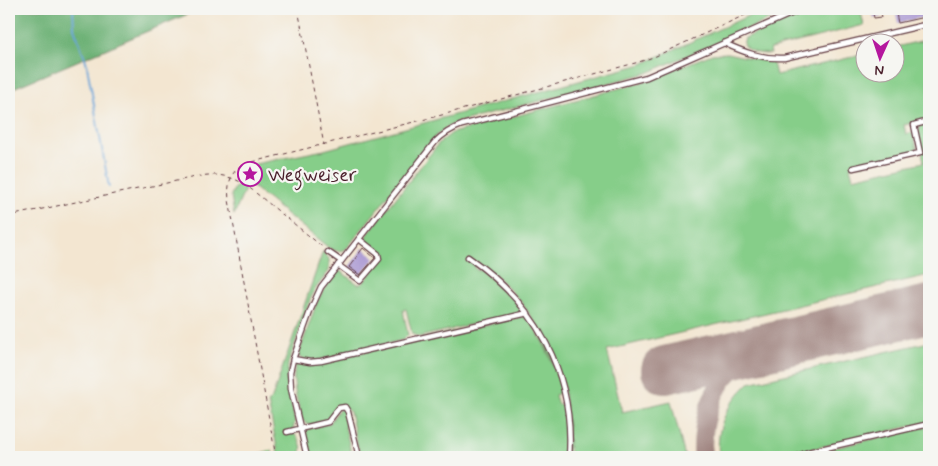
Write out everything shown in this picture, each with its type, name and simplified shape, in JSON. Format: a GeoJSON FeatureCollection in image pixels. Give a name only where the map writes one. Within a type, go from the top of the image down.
{"type":"FeatureCollection","features":[{"type":"Feature","properties":{"kind":"lane"},"geometry":{"type":"LineString","coordinates":[[307,457],[290,382],[293,359],[317,294],[435,142],[452,128],[647,77],[802,9]]}},
{"type":"Feature","properties":{"kind":"lane"},"geometry":{"type":"LineString","coordinates":[[724,43],[744,53],[772,59],[784,58],[929,24]]}},
{"type":"Feature","properties":{"kind":"lane"},"geometry":{"type":"LineString","coordinates":[[853,168],[920,153],[914,125],[929,122]]}},
{"type":"Feature","properties":{"kind":"lane"},"geometry":{"type":"LineString","coordinates":[[328,252],[360,281],[379,258],[379,255],[359,239]]}},
{"type":"Feature","properties":{"kind":"lane"},"geometry":{"type":"LineString","coordinates":[[468,257],[495,277],[514,296],[528,313],[546,344],[560,377],[568,420],[569,457]]}},
{"type":"Feature","properties":{"kind":"lane"},"geometry":{"type":"LineString","coordinates":[[293,359],[318,362],[528,313]]}},
{"type":"Feature","properties":{"kind":"lane"},"geometry":{"type":"LineString","coordinates":[[288,432],[328,422],[339,408],[345,408],[348,412],[359,457]]}},
{"type":"Feature","properties":{"kind":"lane"},"geometry":{"type":"LineString","coordinates":[[796,457],[808,452],[929,424]]}},
{"type":"Feature","properties":{"kind":"path"},"geometry":{"type":"LineString","coordinates":[[298,9],[324,145]]}},
{"type":"Feature","properties":{"kind":"path"},"geometry":{"type":"LineString","coordinates":[[276,457],[229,200],[231,177],[235,170],[245,164],[448,114],[639,62],[758,9]]}},
{"type":"Feature","properties":{"kind":"path"},"geometry":{"type":"LineString","coordinates":[[9,216],[208,174],[231,177],[246,185],[328,252]]}},
{"type":"Feature","properties":{"kind":"green space"},"geometry":{"type":"Polygon","coordinates":[[[9,9],[200,9],[9,90],[9,9]]]}},
{"type":"Feature","properties":{"kind":"green space"},"geometry":{"type":"Polygon","coordinates":[[[763,9],[794,9],[647,73],[455,123],[444,129],[435,137],[343,251],[329,248],[239,176],[240,170],[247,165],[324,150],[642,64],[763,9]]]}},
{"type":"Feature","properties":{"kind":"green space"},"geometry":{"type":"Polygon","coordinates":[[[811,9],[860,9],[864,25],[770,49],[771,54],[752,51],[743,44],[745,38],[811,9]]]}},
{"type":"Feature","properties":{"kind":"green space"},"geometry":{"type":"Polygon","coordinates":[[[929,39],[929,119],[904,125],[906,134],[913,132],[917,148],[916,152],[850,167],[853,178],[924,162],[918,131],[921,125],[929,124],[929,275],[607,350],[622,412],[671,401],[685,457],[570,457],[563,383],[536,324],[521,302],[495,275],[474,265],[474,268],[477,270],[481,269],[506,290],[524,312],[419,337],[412,334],[406,309],[403,310],[408,335],[403,340],[319,360],[305,360],[298,356],[318,299],[337,271],[340,271],[358,284],[362,284],[382,259],[383,254],[366,241],[366,236],[439,143],[452,133],[639,83],[712,54],[727,53],[773,63],[776,75],[856,56],[856,82],[906,82],[906,45],[929,39]]]}},
{"type":"Feature","properties":{"kind":"green space"},"geometry":{"type":"Polygon","coordinates":[[[239,186],[245,189],[234,215],[231,195],[235,187],[239,186]]]}},
{"type":"Feature","properties":{"kind":"green space"},"geometry":{"type":"Polygon","coordinates":[[[323,251],[329,259],[329,271],[316,288],[310,300],[288,364],[287,381],[295,422],[292,433],[299,440],[301,451],[296,457],[282,457],[278,453],[268,402],[272,398],[323,251]]]}},
{"type":"Feature","properties":{"kind":"green space"},"geometry":{"type":"Polygon","coordinates":[[[528,316],[539,335],[559,381],[562,392],[555,395],[558,405],[565,404],[568,428],[567,457],[360,457],[350,412],[343,406],[337,407],[327,421],[308,425],[302,420],[294,385],[296,364],[308,364],[528,316]]]}},
{"type":"Feature","properties":{"kind":"green space"},"geometry":{"type":"Polygon","coordinates":[[[929,342],[929,422],[807,450],[792,457],[719,457],[719,436],[725,416],[729,407],[749,383],[929,342]]]}},
{"type":"Feature","properties":{"kind":"green space"},"geometry":{"type":"Polygon","coordinates":[[[339,409],[346,411],[349,425],[345,426],[352,457],[310,457],[305,434],[308,429],[330,423],[339,409]]]}},
{"type":"Feature","properties":{"kind":"green space"},"geometry":{"type":"Polygon","coordinates":[[[929,426],[929,457],[799,457],[808,454],[929,426]]]}},
{"type":"Feature","properties":{"kind":"green space"},"geometry":{"type":"Polygon","coordinates":[[[272,450],[273,457],[247,457],[272,450]]]}},
{"type":"Feature","properties":{"kind":"building"},"geometry":{"type":"Polygon","coordinates":[[[872,9],[880,9],[882,17],[874,18],[872,9]]]}},
{"type":"Feature","properties":{"kind":"building"},"geometry":{"type":"Polygon","coordinates":[[[895,9],[929,9],[929,16],[898,23],[895,9]]]}},
{"type":"Feature","properties":{"kind":"building"},"geometry":{"type":"Polygon","coordinates":[[[363,248],[375,258],[360,275],[349,267],[363,248]]]}},
{"type":"Feature","properties":{"kind":"waterway"},"geometry":{"type":"LineString","coordinates":[[73,9],[74,28],[86,61],[109,187]]}},
{"type":"Feature","properties":{"kind":"taxiway"},"geometry":{"type":"LineString","coordinates":[[703,457],[703,436],[707,415],[719,386],[735,368],[769,346]]}},
{"type":"Feature","properties":{"kind":"runway"},"geometry":{"type":"LineString","coordinates":[[665,370],[929,309]]}},
{"type":"Feature","properties":{"kind":"place","name":"Wegweiser"},"geometry":{"type":"Point","coordinates":[250,174]}}]}
